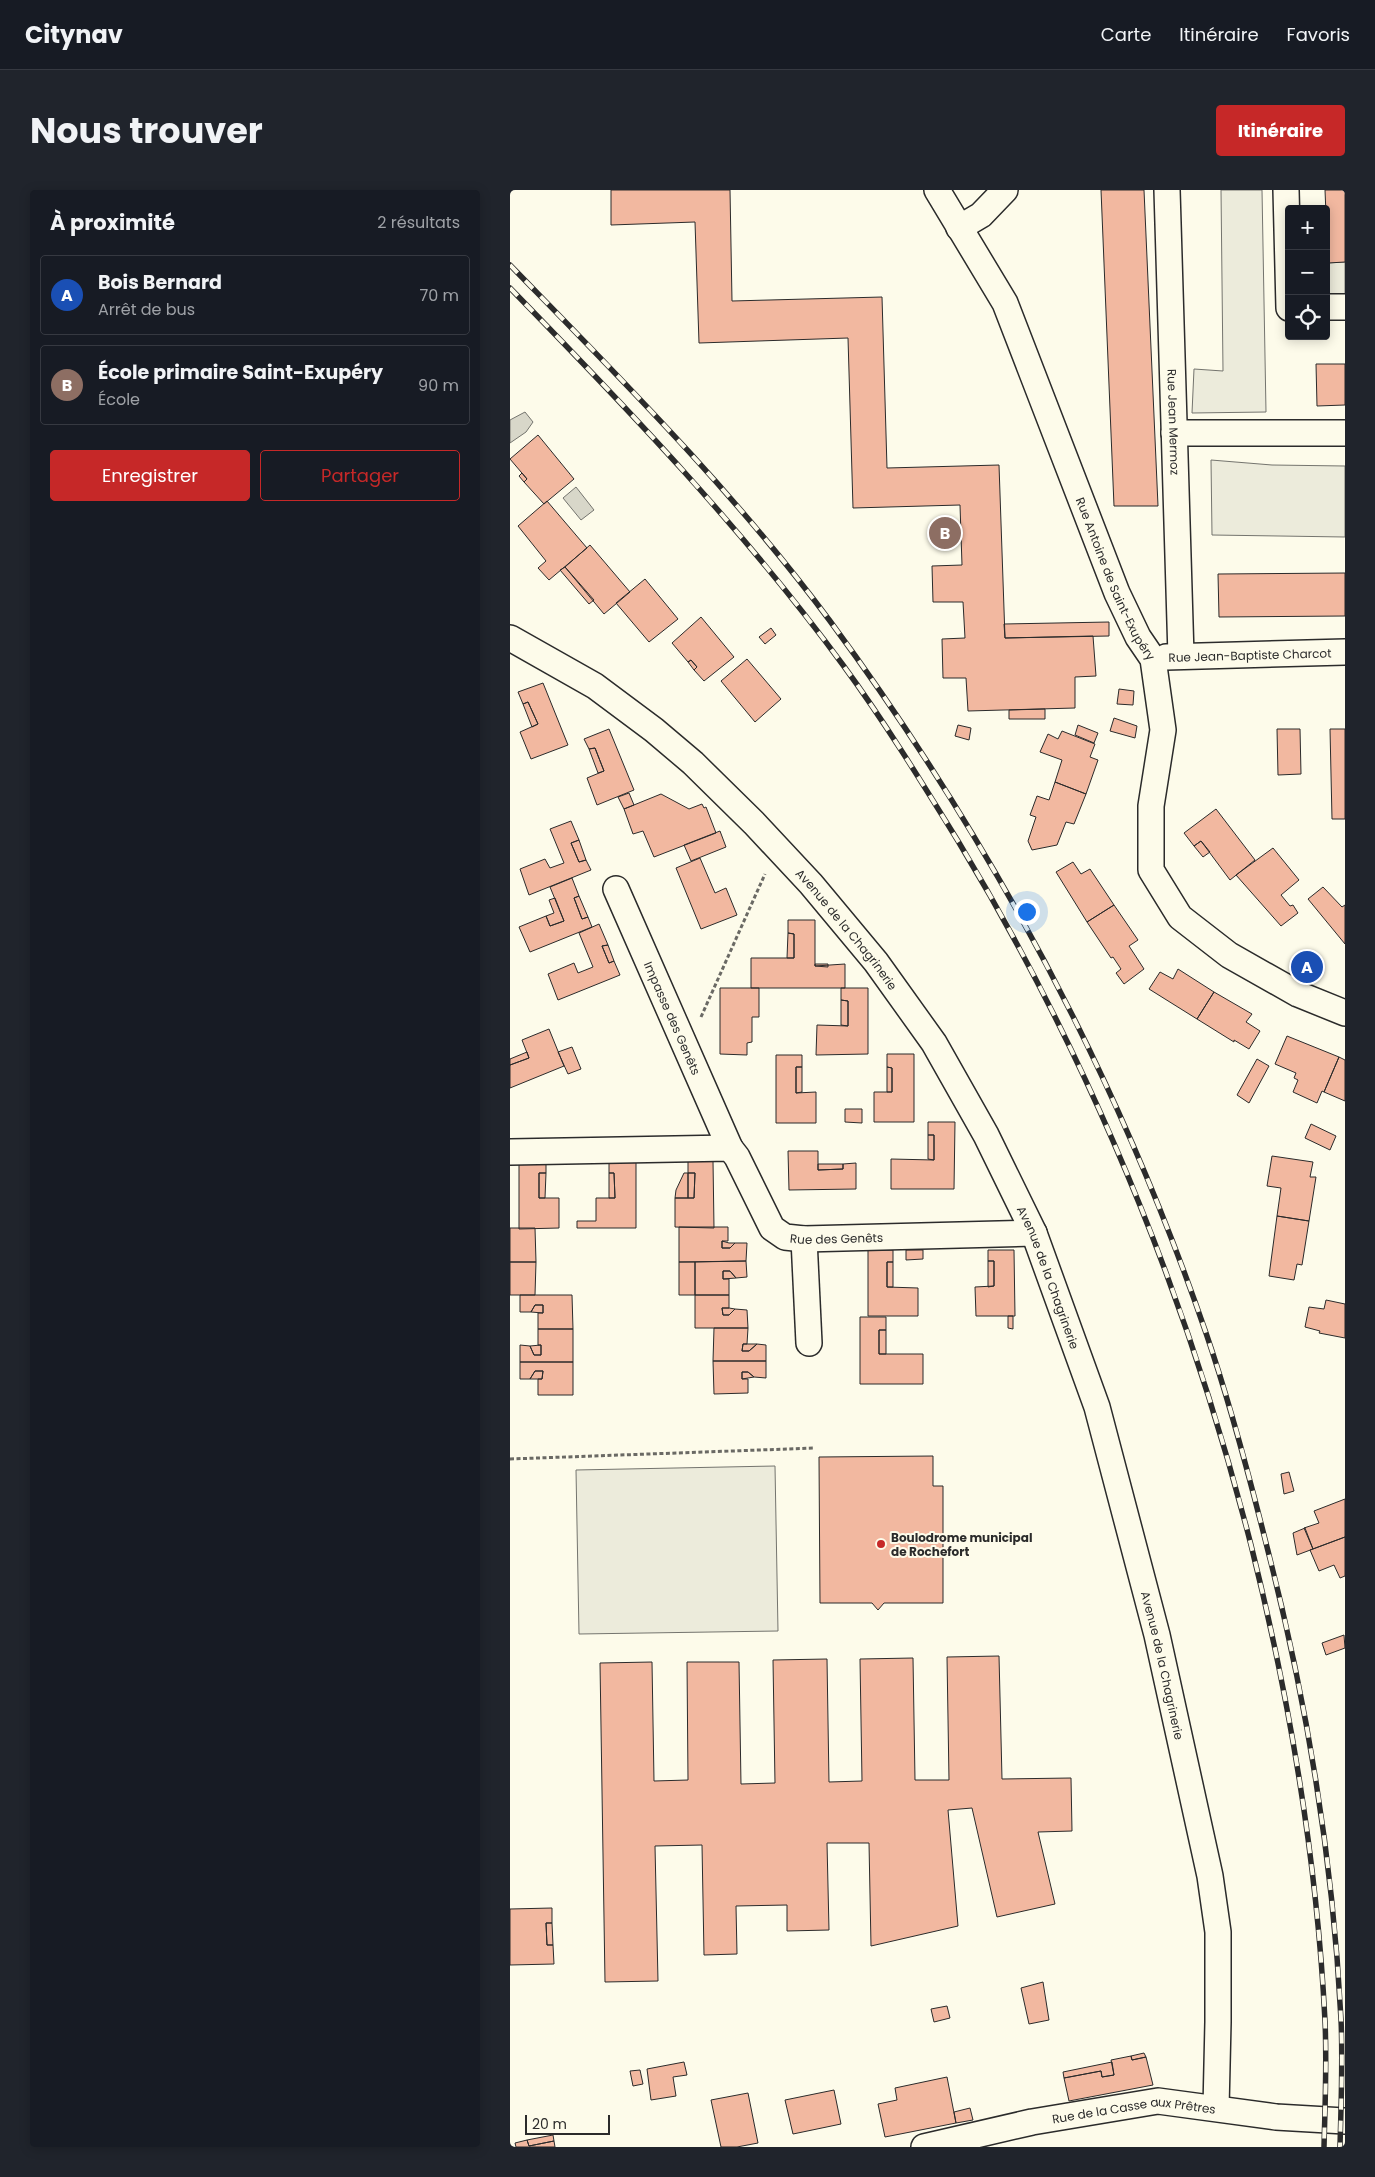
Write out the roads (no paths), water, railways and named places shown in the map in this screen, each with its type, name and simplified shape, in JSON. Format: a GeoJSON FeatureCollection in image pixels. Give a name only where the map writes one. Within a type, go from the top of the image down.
{"type":"FeatureCollection","features":[{"type":"Feature","properties":{"kind":"street","name":"Rue Antoine de Saint-Exupéry"},"geometry":{"type":"LineString","coordinates":[[937,190],[1005,303],[1114,584],[1138,637],[1154,658],[1163,730],[1151,806],[1151,870],[1180,917],[1229,955],[1298,994],[1345,1013]]}},
{"type":"Feature","properties":{"kind":"street"},"geometry":{"type":"LineString","coordinates":[[960,228],[981,215],[1005,190]]}},
{"type":"Feature","properties":{"kind":"street","name":"Rue Jean Mermoz"},"geometry":{"type":"LineString","coordinates":[[1167,190],[1181,656]]}},
{"type":"Feature","properties":{"kind":"street"},"geometry":{"type":"LineString","coordinates":[[1286,190],[1288,295]]}},
{"type":"Feature","properties":{"kind":"street"},"geometry":{"type":"LineString","coordinates":[[1330,307],[1345,307]]}},
{"type":"Feature","properties":{"kind":"street"},"geometry":{"type":"LineString","coordinates":[[1174,434],[1345,432]]}},
{"type":"Feature","properties":{"kind":"street","name":"Avenue de la Chagrinerie"},"geometry":{"type":"LineString","coordinates":[[510,638],[595,686],[654,730],[693,763],[811,884],[876,962],[934,1043],[986,1135],[1034,1234],[1097,1407],[1157,1635],[1210,1876],[1218,1932],[1216,2108]]}},
{"type":"Feature","properties":{"kind":"street","name":"Rue Jean-Baptiste Charcot"},"geometry":{"type":"LineString","coordinates":[[1154,658],[1345,652]]}},
{"type":"Feature","properties":{"kind":"street","name":"Impasse des Genêts"},"geometry":{"type":"LineString","coordinates":[[616,889],[730,1148]]}},
{"type":"Feature","properties":{"kind":"street"},"geometry":{"type":"LineString","coordinates":[[510,1152],[730,1148]]}},
{"type":"Feature","properties":{"kind":"street","name":"Rue des Genêts"},"geometry":{"type":"LineString","coordinates":[[730,1148],[737,1157],[772,1228],[786,1237],[804,1239],[1034,1234]]}},
{"type":"Feature","properties":{"kind":"street"},"geometry":{"type":"LineString","coordinates":[[804,1239],[810,1343]]}},
{"type":"Feature","properties":{"kind":"street","name":"Rue de la Casse aux Prêtres"},"geometry":{"type":"LineString","coordinates":[[924,2147],[1032,2122],[1158,2101],[1276,2117],[1345,2121]]}},
{"type":"Feature","properties":{"kind":"railway"},"geometry":{"type":"LineString","coordinates":[[510,265],[593,350],[716,482],[794,574],[830,621],[888,703],[944,788],[996,874],[1045,962],[1091,1052],[1133,1144],[1171,1238],[1206,1333],[1223,1386],[1260,1520],[1294,1664],[1316,1782],[1332,1900],[1342,2035],[1340,2147]]}},
{"type":"Feature","properties":{"kind":"railway"},"geometry":{"type":"LineString","coordinates":[[510,288],[683,470],[765,566],[843,665],[888,729],[958,841],[1006,924],[1051,1009],[1092,1095],[1130,1182],[1165,1270],[1197,1360],[1251,1545],[1265,1604],[1300,1781],[1316,1901],[1326,2037],[1324,2147]]}},
{"type":"Feature","properties":{"kind":"place","name":"École primaire Saint-Exupéry"},"geometry":{"type":"Point","coordinates":[945,533]}},
{"type":"Feature","properties":{"kind":"place","name":"Bois Bernard"},"geometry":{"type":"Point","coordinates":[1307,967]}},
{"type":"Feature","properties":{"kind":"place","name":"Boulodrome municipal de Rochefort"},"geometry":{"type":"Point","coordinates":[881,1544]}}]}
